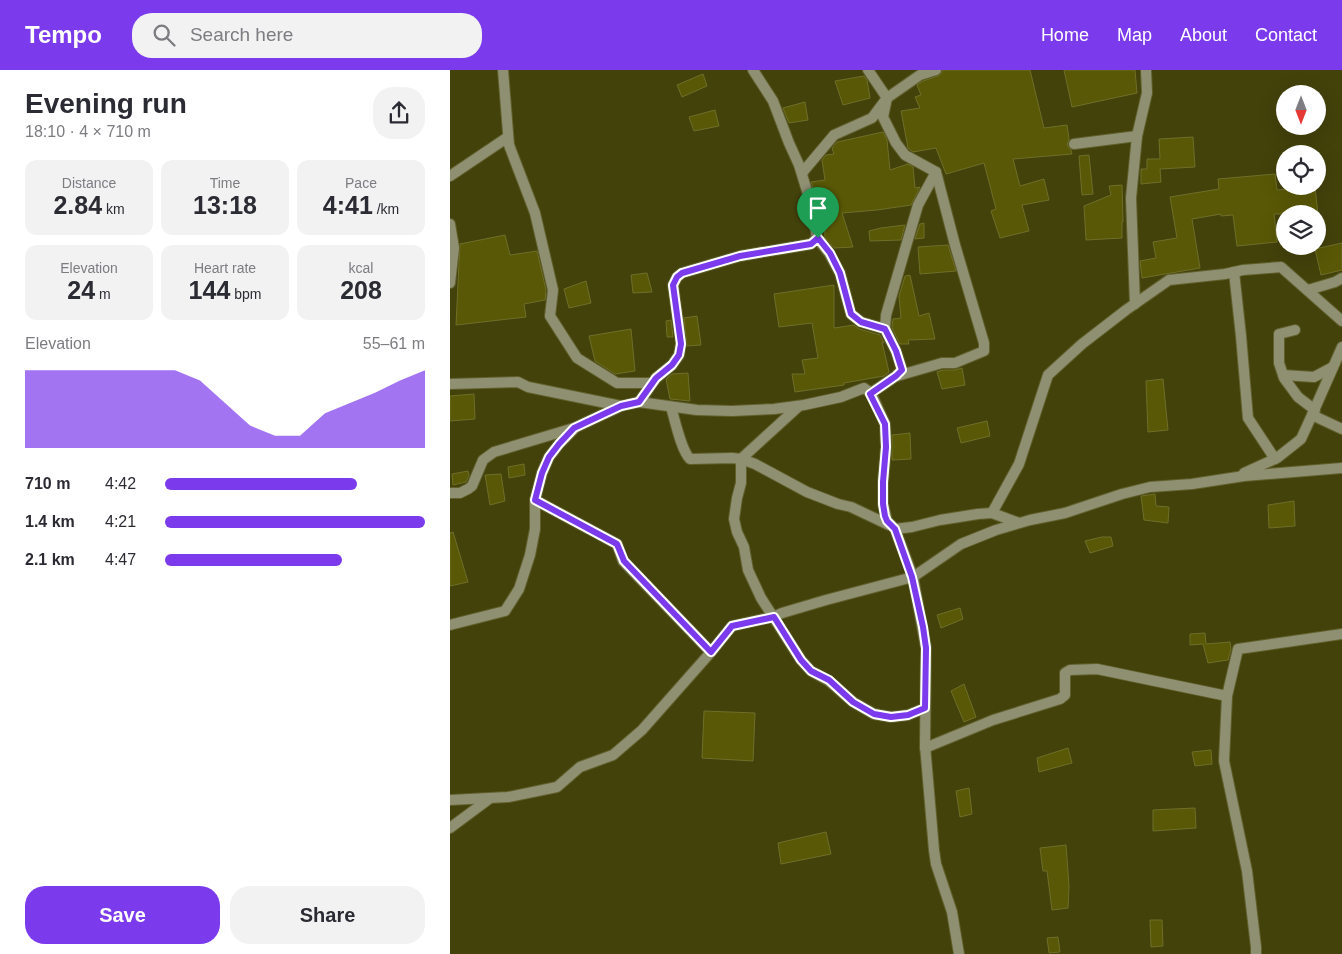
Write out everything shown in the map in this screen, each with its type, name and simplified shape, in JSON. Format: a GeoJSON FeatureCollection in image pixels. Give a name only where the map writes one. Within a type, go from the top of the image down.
{"type":"FeatureCollection","features":[{"type":"Feature","properties":{"kind":"street"},"geometry":{"type":"LineString","coordinates":[[503,70],[509,145],[536,214],[553,290],[550,316],[577,358],[617,383],[652,383]]}},
{"type":"Feature","properties":{"kind":"street"},"geometry":{"type":"LineString","coordinates":[[753,70],[773,101],[802,173],[818,238],[830,253],[840,273],[851,314],[861,322],[885,329]]}},
{"type":"Feature","properties":{"kind":"street"},"geometry":{"type":"LineString","coordinates":[[868,70],[887,98],[883,117],[896,142],[906,155],[936,172],[984,344],[984,351],[954,363],[942,363],[896,376]]}},
{"type":"Feature","properties":{"kind":"street"},"geometry":{"type":"LineString","coordinates":[[802,173],[834,135],[872,118],[887,98],[920,75],[936,70]]}},
{"type":"Feature","properties":{"kind":"street"},"geometry":{"type":"LineString","coordinates":[[1135,304],[1130,198],[1137,136],[1147,94],[1146,70]]}},
{"type":"Feature","properties":{"kind":"street"},"geometry":{"type":"LineString","coordinates":[[1074,144],[1137,136]]}},
{"type":"Feature","properties":{"kind":"street"},"geometry":{"type":"LineString","coordinates":[[450,176],[508,137]]}},
{"type":"Feature","properties":{"kind":"street"},"geometry":{"type":"LineString","coordinates":[[870,394],[902,370],[896,351],[885,329],[886,315],[918,205],[936,172]]}},
{"type":"Feature","properties":{"kind":"street"},"geometry":{"type":"LineString","coordinates":[[450,224],[454,248],[450,283]]}},
{"type":"Feature","properties":{"kind":"street"},"geometry":{"type":"LineString","coordinates":[[639,402],[659,374],[672,365],[679,355],[681,344],[673,285],[677,277],[689,270],[740,256],[811,244],[818,238]]}},
{"type":"Feature","properties":{"kind":"street"},"geometry":{"type":"LineString","coordinates":[[992,513],[1019,464],[1048,375],[1082,344],[1169,280],[1281,267],[1342,321]]}},
{"type":"Feature","properties":{"kind":"street"},"geometry":{"type":"LineString","coordinates":[[1234,272],[1248,418],[1275,459]]}},
{"type":"Feature","properties":{"kind":"street"},"geometry":{"type":"LineString","coordinates":[[1308,290],[1342,278]]}},
{"type":"Feature","properties":{"kind":"street"},"geometry":{"type":"LineString","coordinates":[[1295,330],[1279,334],[1279,364],[1284,375],[1298,397],[1313,412],[1342,429]]}},
{"type":"Feature","properties":{"kind":"street"},"geometry":{"type":"LineString","coordinates":[[1233,478],[1275,459],[1301,439],[1313,412],[1338,366],[1340,351]]}},
{"type":"Feature","properties":{"kind":"street"},"geometry":{"type":"LineString","coordinates":[[1284,375],[1314,377],[1338,366]]}},
{"type":"Feature","properties":{"kind":"street"},"geometry":{"type":"LineString","coordinates":[[450,384],[518,382],[528,387],[621,406]]}},
{"type":"Feature","properties":{"kind":"street"},"geometry":{"type":"LineString","coordinates":[[450,493],[460,492],[472,486],[483,460],[494,452],[574,428],[621,406],[639,402],[698,410],[774,409],[841,397],[864,388],[870,394],[885,424],[886,447],[883,482],[885,516],[892,527],[912,577],[926,648],[925,748],[934,850],[936,864],[952,912],[959,954]]}},
{"type":"Feature","properties":{"kind":"street"},"geometry":{"type":"LineString","coordinates":[[799,406],[742,459],[734,520],[744,547],[748,570],[761,598],[801,660],[811,671],[829,680],[853,702],[874,714],[891,717],[908,715],[925,708]]}},
{"type":"Feature","properties":{"kind":"street"},"geometry":{"type":"LineString","coordinates":[[671,407],[684,450],[690,459],[742,459],[807,492],[851,507],[892,527],[912,527],[940,520],[992,513],[1019,523]]}},
{"type":"Feature","properties":{"kind":"street"},"geometry":{"type":"LineString","coordinates":[[450,625],[505,611],[519,589],[536,529],[535,500],[542,473],[549,457],[574,428]]}},
{"type":"Feature","properties":{"kind":"street"},"geometry":{"type":"LineString","coordinates":[[450,800],[508,797],[557,787],[580,767],[613,754],[642,730],[732,626],[774,617],[826,600],[912,577],[961,544],[996,530],[1065,513],[1122,494],[1150,487],[1342,468]]}},
{"type":"Feature","properties":{"kind":"street"},"geometry":{"type":"LineString","coordinates":[[535,500],[617,544],[624,561],[711,652]]}},
{"type":"Feature","properties":{"kind":"street"},"geometry":{"type":"LineString","coordinates":[[1256,954],[1247,871],[1224,760],[1227,696],[1238,649],[1342,634]]}},
{"type":"Feature","properties":{"kind":"street"},"geometry":{"type":"LineString","coordinates":[[925,748],[993,720],[1060,699],[1066,695],[1065,673],[1070,670],[1097,670],[1227,696]]}},
{"type":"Feature","properties":{"kind":"street"},"geometry":{"type":"LineString","coordinates":[[450,828],[490,798]]}},
{"type":"Feature","properties":{"kind":"building"},"geometry":{"type":"Polygon","coordinates":[[[943,70],[1030,70],[1044,128],[1067,125],[1069,139],[1067,145],[1072,154],[1013,159],[1020,186],[1044,179],[1049,200],[1022,205],[1029,231],[1000,238],[991,211],[996,209],[984,163],[946,174],[936,148],[913,152],[908,148],[901,111],[920,108],[915,97],[921,95],[917,85],[938,76],[943,70]]]}},
{"type":"Feature","properties":{"kind":"building"},"geometry":{"type":"Polygon","coordinates":[[[1064,70],[1135,70],[1137,93],[1072,107],[1064,70]]]}},
{"type":"Feature","properties":{"kind":"building"},"geometry":{"type":"Polygon","coordinates":[[[703,74],[707,86],[682,97],[677,85],[703,74]]]}},
{"type":"Feature","properties":{"kind":"building"},"geometry":{"type":"Polygon","coordinates":[[[864,76],[867,80],[870,98],[843,105],[835,81],[864,76]]]}},
{"type":"Feature","properties":{"kind":"building"},"geometry":{"type":"Polygon","coordinates":[[[805,102],[808,120],[789,123],[783,108],[805,102]]]}},
{"type":"Feature","properties":{"kind":"building"},"geometry":{"type":"Polygon","coordinates":[[[715,110],[719,126],[694,131],[689,117],[715,110]]]}},
{"type":"Feature","properties":{"kind":"building"},"geometry":{"type":"Polygon","coordinates":[[[883,132],[887,140],[890,170],[908,164],[913,167],[915,188],[920,187],[911,205],[842,213],[853,247],[834,248],[825,238],[824,214],[820,215],[811,182],[825,180],[822,160],[826,155],[834,154],[832,148],[837,142],[883,132]]]}},
{"type":"Feature","properties":{"kind":"building"},"geometry":{"type":"Polygon","coordinates":[[[1193,137],[1195,167],[1160,169],[1161,182],[1141,184],[1141,169],[1147,169],[1147,159],[1160,159],[1159,139],[1193,137]]]}},
{"type":"Feature","properties":{"kind":"building"},"geometry":{"type":"Polygon","coordinates":[[[1089,155],[1093,194],[1082,195],[1079,156],[1089,155]]]}},
{"type":"Feature","properties":{"kind":"building"},"geometry":{"type":"Polygon","coordinates":[[[1275,174],[1276,195],[1316,195],[1317,205],[1276,205],[1276,214],[1274,214],[1276,242],[1237,246],[1233,215],[1221,216],[1221,214],[1192,219],[1200,268],[1142,278],[1140,261],[1156,258],[1153,242],[1177,238],[1170,197],[1219,189],[1218,179],[1275,174]]]}},
{"type":"Feature","properties":{"kind":"building"},"geometry":{"type":"Polygon","coordinates":[[[1122,185],[1122,238],[1086,240],[1084,206],[1111,195],[1109,186],[1122,185]]]}},
{"type":"Feature","properties":{"kind":"building"},"geometry":{"type":"Polygon","coordinates":[[[924,223],[924,238],[915,239],[920,224],[924,223]]]}},
{"type":"Feature","properties":{"kind":"building"},"geometry":{"type":"Polygon","coordinates":[[[905,225],[901,240],[870,241],[869,231],[905,225]]]}},
{"type":"Feature","properties":{"kind":"building"},"geometry":{"type":"Polygon","coordinates":[[[505,235],[510,255],[537,251],[546,290],[545,300],[524,304],[526,317],[456,325],[460,244],[505,235]]]}},
{"type":"Feature","properties":{"kind":"building"},"geometry":{"type":"Polygon","coordinates":[[[1342,243],[1342,270],[1321,275],[1316,255],[1326,255],[1326,247],[1342,243]]]}},
{"type":"Feature","properties":{"kind":"building"},"geometry":{"type":"Polygon","coordinates":[[[948,245],[956,271],[920,274],[918,247],[948,245]]]}},
{"type":"Feature","properties":{"kind":"building"},"geometry":{"type":"Polygon","coordinates":[[[647,273],[652,292],[633,293],[631,275],[647,273]]]}},
{"type":"Feature","properties":{"kind":"building"},"geometry":{"type":"Polygon","coordinates":[[[910,275],[919,316],[929,313],[935,339],[908,340],[909,344],[900,344],[892,328],[893,319],[901,318],[899,296],[905,276],[910,275]]]}},
{"type":"Feature","properties":{"kind":"building"},"geometry":{"type":"Polygon","coordinates":[[[586,281],[591,303],[569,308],[564,289],[586,281]]]}},
{"type":"Feature","properties":{"kind":"building"},"geometry":{"type":"Polygon","coordinates":[[[834,285],[834,328],[854,325],[859,329],[880,335],[884,343],[882,342],[889,372],[884,376],[844,383],[844,385],[795,392],[792,374],[805,374],[802,360],[818,358],[812,323],[779,327],[774,294],[834,285]]]}},
{"type":"Feature","properties":{"kind":"building"},"geometry":{"type":"Polygon","coordinates":[[[697,316],[701,345],[687,346],[684,318],[697,316]]]}},
{"type":"Feature","properties":{"kind":"building"},"geometry":{"type":"Polygon","coordinates":[[[671,320],[673,337],[667,337],[666,321],[671,320]]]}},
{"type":"Feature","properties":{"kind":"building"},"geometry":{"type":"Polygon","coordinates":[[[631,329],[635,371],[615,374],[595,361],[589,336],[631,329]]]}},
{"type":"Feature","properties":{"kind":"building"},"geometry":{"type":"Polygon","coordinates":[[[962,368],[965,385],[942,389],[937,372],[962,368]]]}},
{"type":"Feature","properties":{"kind":"building"},"geometry":{"type":"Polygon","coordinates":[[[688,373],[690,401],[670,399],[666,379],[672,374],[688,373]]]}},
{"type":"Feature","properties":{"kind":"building"},"geometry":{"type":"Polygon","coordinates":[[[1163,379],[1168,430],[1148,432],[1146,381],[1163,379]]]}},
{"type":"Feature","properties":{"kind":"building"},"geometry":{"type":"Polygon","coordinates":[[[474,394],[475,419],[450,421],[450,396],[474,394]]]}},
{"type":"Feature","properties":{"kind":"building"},"geometry":{"type":"Polygon","coordinates":[[[987,421],[990,436],[961,443],[957,428],[987,421]]]}},
{"type":"Feature","properties":{"kind":"building"},"geometry":{"type":"Polygon","coordinates":[[[910,433],[911,459],[892,460],[892,435],[910,433]]]}},
{"type":"Feature","properties":{"kind":"building"},"geometry":{"type":"Polygon","coordinates":[[[524,464],[525,475],[509,478],[508,467],[524,464]]]}},
{"type":"Feature","properties":{"kind":"building"},"geometry":{"type":"Polygon","coordinates":[[[468,471],[469,475],[466,482],[453,485],[452,474],[468,471]]]}},
{"type":"Feature","properties":{"kind":"building"},"geometry":{"type":"Polygon","coordinates":[[[501,474],[505,501],[490,505],[485,475],[501,474]]]}},
{"type":"Feature","properties":{"kind":"building"},"geometry":{"type":"Polygon","coordinates":[[[1155,494],[1156,506],[1169,507],[1168,523],[1144,520],[1141,496],[1155,494]]]}},
{"type":"Feature","properties":{"kind":"building"},"geometry":{"type":"Polygon","coordinates":[[[1294,501],[1295,526],[1269,528],[1268,505],[1294,501]]]}},
{"type":"Feature","properties":{"kind":"building"},"geometry":{"type":"Polygon","coordinates":[[[453,532],[468,582],[450,586],[450,533],[453,532]]]}},
{"type":"Feature","properties":{"kind":"building"},"geometry":{"type":"Polygon","coordinates":[[[1111,537],[1113,546],[1090,553],[1085,541],[1111,537]]]}},
{"type":"Feature","properties":{"kind":"building"},"geometry":{"type":"Polygon","coordinates":[[[960,608],[963,619],[941,628],[937,615],[960,608]]]}},
{"type":"Feature","properties":{"kind":"building"},"geometry":{"type":"Polygon","coordinates":[[[1205,633],[1206,644],[1230,642],[1231,649],[1228,660],[1208,663],[1203,644],[1190,645],[1190,634],[1205,633]]]}},
{"type":"Feature","properties":{"kind":"building"},"geometry":{"type":"Polygon","coordinates":[[[964,684],[976,717],[964,722],[951,691],[964,684]]]}},
{"type":"Feature","properties":{"kind":"building"},"geometry":{"type":"Polygon","coordinates":[[[704,711],[755,713],[753,761],[702,758],[704,711]]]}},
{"type":"Feature","properties":{"kind":"building"},"geometry":{"type":"Polygon","coordinates":[[[1068,748],[1072,763],[1039,772],[1037,758],[1068,748]]]}},
{"type":"Feature","properties":{"kind":"building"},"geometry":{"type":"Polygon","coordinates":[[[1211,750],[1212,764],[1195,766],[1192,752],[1211,750]]]}},
{"type":"Feature","properties":{"kind":"building"},"geometry":{"type":"Polygon","coordinates":[[[969,788],[972,814],[960,817],[956,791],[969,788]]]}},
{"type":"Feature","properties":{"kind":"building"},"geometry":{"type":"Polygon","coordinates":[[[1195,808],[1196,828],[1153,831],[1153,810],[1195,808]]]}},
{"type":"Feature","properties":{"kind":"building"},"geometry":{"type":"Polygon","coordinates":[[[826,832],[831,854],[781,864],[778,843],[826,832]]]}},
{"type":"Feature","properties":{"kind":"building"},"geometry":{"type":"Polygon","coordinates":[[[1066,845],[1069,886],[1068,908],[1052,910],[1047,871],[1043,871],[1040,848],[1066,845]]]}},
{"type":"Feature","properties":{"kind":"building"},"geometry":{"type":"Polygon","coordinates":[[[1150,920],[1162,920],[1163,946],[1151,947],[1150,920]]]}},
{"type":"Feature","properties":{"kind":"building"},"geometry":{"type":"Polygon","coordinates":[[[1058,937],[1060,952],[1049,953],[1047,938],[1058,937]]]}},
{"type":"Feature","properties":{"kind":"route"},"geometry":{"type":"LineString","coordinates":[[818,238],[830,253],[840,273],[851,314],[861,322],[885,329],[896,351],[902,370],[870,394],[885,424],[886,447],[883,504],[885,516],[890,526],[895,529],[912,577],[926,648],[925,708],[908,715],[891,717],[874,714],[853,702],[829,680],[811,671],[801,660],[774,617],[732,626],[711,652],[624,561],[617,544],[535,500],[542,473],[549,457],[574,428],[621,406],[639,402],[659,374],[672,365],[679,355],[681,344],[673,285],[677,277],[696,268],[740,256],[811,244],[818,238]]}}]}
